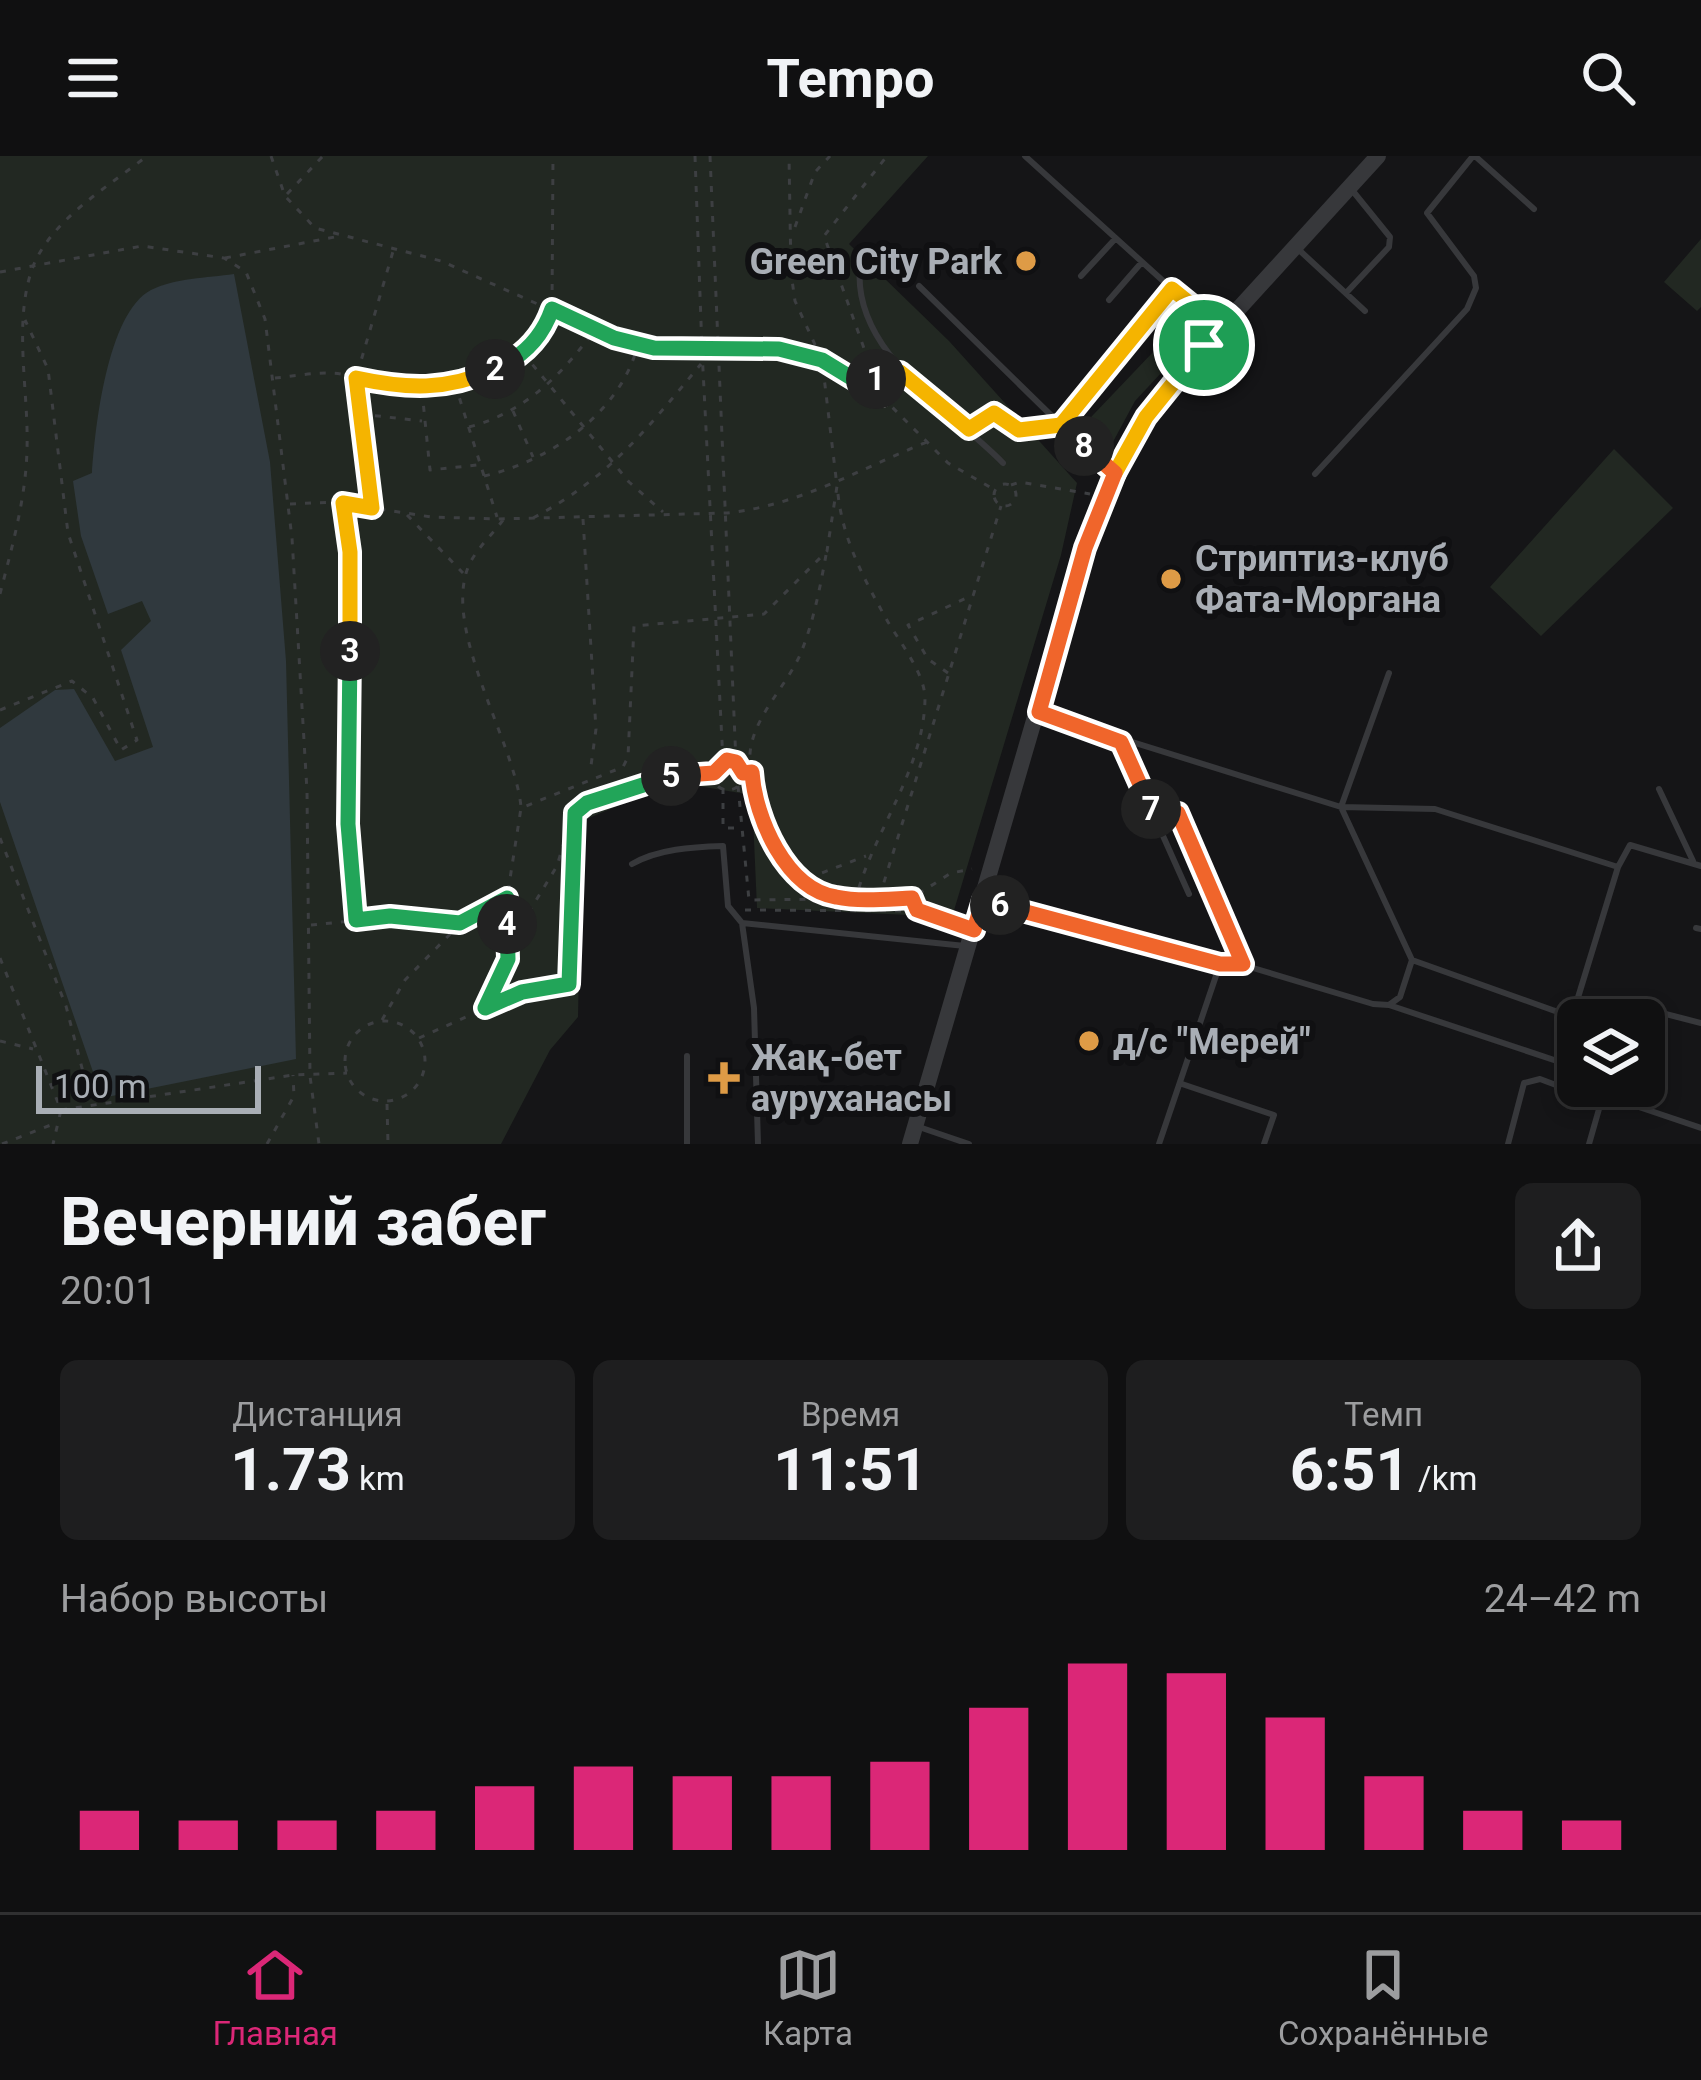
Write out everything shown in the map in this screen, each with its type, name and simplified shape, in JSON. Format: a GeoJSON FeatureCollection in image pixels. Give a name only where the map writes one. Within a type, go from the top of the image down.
{"type":"FeatureCollection","features":[{"type":"Feature","properties":{"kind":"street"},"geometry":{"type":"LineString","coordinates":[[913,1135],[1085,548],[1115,473],[1146,417],[1220,328],[1378,156]]}},
{"type":"Feature","properties":{"kind":"lane"},"geometry":{"type":"LineString","coordinates":[[1025,156],[1220,328]]}},
{"type":"Feature","properties":{"kind":"lane"},"geometry":{"type":"LineString","coordinates":[[1315,474],[1467,309],[1476,288],[1474,276],[1427,213],[1474,156],[1534,209]]}},
{"type":"Feature","properties":{"kind":"lane"},"geometry":{"type":"LineString","coordinates":[[1346,293],[1389,248],[1390,237],[1349,187]]}},
{"type":"Feature","properties":{"kind":"lane"},"geometry":{"type":"LineString","coordinates":[[1081,276],[1116,238]]}},
{"type":"Feature","properties":{"kind":"lane"},"geometry":{"type":"LineString","coordinates":[[1295,247],[1366,311]]}},
{"type":"Feature","properties":{"kind":"lane"},"geometry":{"type":"LineString","coordinates":[[1109,300],[1142,262]]}},
{"type":"Feature","properties":{"kind":"lane"},"geometry":{"type":"LineString","coordinates":[[860,267],[858,290],[900,372],[1003,463]]}},
{"type":"Feature","properties":{"kind":"lane"},"geometry":{"type":"LineString","coordinates":[[920,286],[1115,473]]}},
{"type":"Feature","properties":{"kind":"lane"},"geometry":{"type":"LineString","coordinates":[[969,429],[994,413],[1019,430],[1061,425],[1172,289]]}},
{"type":"Feature","properties":{"kind":"lane"},"geometry":{"type":"LineString","coordinates":[[1389,673],[1341,807],[1412,960],[1400,997],[1389,1005]]}},
{"type":"Feature","properties":{"kind":"lane"},"geometry":{"type":"LineString","coordinates":[[1039,712],[1121,742],[1341,807],[1436,809],[1618,867]]}},
{"type":"Feature","properties":{"kind":"lane"},"geometry":{"type":"LineString","coordinates":[[1121,742],[1189,894]]}},
{"type":"Feature","properties":{"kind":"lane"},"geometry":{"type":"LineString","coordinates":[[1659,789],[1698,865]]}},
{"type":"Feature","properties":{"kind":"lane"},"geometry":{"type":"LineString","coordinates":[[1157,822],[1178,813],[1243,964]]}},
{"type":"Feature","properties":{"kind":"lane"},"geometry":{"type":"LineString","coordinates":[[1582,999],[1618,867],[1630,845],[1698,865]]}},
{"type":"Feature","properties":{"kind":"lane"},"geometry":{"type":"LineString","coordinates":[[632,864],[662,850],[684,853],[723,846],[728,906],[742,923],[754,1008],[758,1144]]}},
{"type":"Feature","properties":{"kind":"lane"},"geometry":{"type":"LineString","coordinates":[[983,900],[1220,964],[1243,964],[1389,1005],[1557,1061]]}},
{"type":"Feature","properties":{"kind":"lane"},"geometry":{"type":"LineString","coordinates":[[742,923],[971,939]]}},
{"type":"Feature","properties":{"kind":"lane"},"geometry":{"type":"LineString","coordinates":[[1412,960],[1557,1012]]}},
{"type":"Feature","properties":{"kind":"lane"},"geometry":{"type":"LineString","coordinates":[[1159,1144],[1220,964]]}},
{"type":"Feature","properties":{"kind":"lane"},"geometry":{"type":"LineString","coordinates":[[1665,1014],[1701,1023]]}},
{"type":"Feature","properties":{"kind":"lane"},"geometry":{"type":"LineString","coordinates":[[687,1056],[687,1144]]}},
{"type":"Feature","properties":{"kind":"lane"},"geometry":{"type":"LineString","coordinates":[[1508,1144],[1524,1083],[1533,1078],[1557,1086]]}},
{"type":"Feature","properties":{"kind":"lane"},"geometry":{"type":"LineString","coordinates":[[1182,1084],[1274,1115],[1264,1144]]}},
{"type":"Feature","properties":{"kind":"lane"},"geometry":{"type":"LineString","coordinates":[[1589,1144],[1600,1107]]}},
{"type":"Feature","properties":{"kind":"lane"},"geometry":{"type":"LineString","coordinates":[[1639,1107],[1701,1128]]}},
{"type":"Feature","properties":{"kind":"lane"},"geometry":{"type":"LineString","coordinates":[[913,1135],[969,1144]]}},
{"type":"Feature","properties":{"kind":"path"},"geometry":{"type":"LineString","coordinates":[[0,594],[17,527],[27,452],[25,320],[34,264],[53,234],[147,156]]}},
{"type":"Feature","properties":{"kind":"path"},"geometry":{"type":"LineString","coordinates":[[271,156],[284,196],[315,228],[394,247],[638,344],[702,350],[779,349],[822,360],[881,396],[948,463],[994,490],[1020,482],[1090,494]]}},
{"type":"Feature","properties":{"kind":"path"},"geometry":{"type":"LineString","coordinates":[[284,196],[323,156]]}},
{"type":"Feature","properties":{"kind":"path"},"geometry":{"type":"LineString","coordinates":[[273,378],[356,378],[422,390],[455,383],[522,352],[544,332],[552,309],[553,156]]}},
{"type":"Feature","properties":{"kind":"path"},"geometry":{"type":"LineString","coordinates":[[485,1008],[524,920],[557,866],[575,813],[661,777],[714,773],[723,761],[695,156]]}},
{"type":"Feature","properties":{"kind":"path"},"geometry":{"type":"LineString","coordinates":[[710,156],[736,762],[743,773]]}},
{"type":"Feature","properties":{"kind":"path"},"geometry":{"type":"LineString","coordinates":[[789,156],[795,301],[822,360],[841,526],[925,693],[916,743],[884,830],[867,855],[856,898]]}},
{"type":"Feature","properties":{"kind":"path"},"geometry":{"type":"LineString","coordinates":[[792,234],[815,172],[830,156]]}},
{"type":"Feature","properties":{"kind":"path"},"geometry":{"type":"LineString","coordinates":[[881,396],[824,236],[887,156]]}},
{"type":"Feature","properties":{"kind":"path"},"geometry":{"type":"LineString","coordinates":[[0,272],[142,246],[224,258],[341,236]]}},
{"type":"Feature","properties":{"kind":"path"},"geometry":{"type":"LineString","coordinates":[[372,508],[356,378],[377,290],[394,247]]}},
{"type":"Feature","properties":{"kind":"path"},"geometry":{"type":"LineString","coordinates":[[224,258],[246,272],[255,291],[273,378],[288,504],[310,925],[310,1076],[319,1144]]}},
{"type":"Feature","properties":{"kind":"path"},"geometry":{"type":"LineString","coordinates":[[0,710],[72,681],[93,698],[121,750],[137,740],[68,533],[48,369],[25,320]]}},
{"type":"Feature","properties":{"kind":"path"},"geometry":{"type":"LineString","coordinates":[[469,427],[513,410],[548,384],[594,329]]}},
{"type":"Feature","properties":{"kind":"path"},"geometry":{"type":"LineString","coordinates":[[484,476],[535,460],[583,426],[619,390],[638,344]]}},
{"type":"Feature","properties":{"kind":"path"},"geometry":{"type":"LineString","coordinates":[[522,352],[613,463],[664,513]]}},
{"type":"Feature","properties":{"kind":"path"},"geometry":{"type":"LineString","coordinates":[[531,519],[586,489],[703,362]]}},
{"type":"Feature","properties":{"kind":"path"},"geometry":{"type":"LineString","coordinates":[[875,374],[900,372]]}},
{"type":"Feature","properties":{"kind":"path"},"geometry":{"type":"LineString","coordinates":[[455,383],[501,519]]}},
{"type":"Feature","properties":{"kind":"path"},"geometry":{"type":"LineString","coordinates":[[422,390],[430,470],[481,465]]}},
{"type":"Feature","properties":{"kind":"path"},"geometry":{"type":"LineString","coordinates":[[513,410],[535,460]]}},
{"type":"Feature","properties":{"kind":"path"},"geometry":{"type":"LineString","coordinates":[[358,413],[424,421]]}},
{"type":"Feature","properties":{"kind":"path"},"geometry":{"type":"LineString","coordinates":[[288,504],[343,503],[406,514],[501,519],[727,513],[761,509],[837,486],[927,442]]}},
{"type":"Feature","properties":{"kind":"path"},"geometry":{"type":"LineString","coordinates":[[875,911],[1001,506],[1016,498],[1010,485]]}},
{"type":"Feature","properties":{"kind":"path"},"geometry":{"type":"LineString","coordinates":[[831,897],[788,867],[760,813],[751,747],[800,655],[827,551],[837,486]]}},
{"type":"Feature","properties":{"kind":"path"},"geometry":{"type":"LineString","coordinates":[[994,490],[993,498],[1001,506]]}},
{"type":"Feature","properties":{"kind":"path"},"geometry":{"type":"LineString","coordinates":[[343,503],[350,552],[348,824],[356,920]]}},
{"type":"Feature","properties":{"kind":"path"},"geometry":{"type":"LineString","coordinates":[[406,514],[466,576]]}},
{"type":"Feature","properties":{"kind":"path"},"geometry":{"type":"LineString","coordinates":[[583,518],[596,729],[590,773]]}},
{"type":"Feature","properties":{"kind":"path"},"geometry":{"type":"LineString","coordinates":[[501,519],[476,552],[463,600],[472,652],[521,808],[507,898],[508,959]]}},
{"type":"Feature","properties":{"kind":"path"},"geometry":{"type":"LineString","coordinates":[[521,808],[623,767],[634,626],[764,614],[827,551]]}},
{"type":"Feature","properties":{"kind":"path"},"geometry":{"type":"LineString","coordinates":[[949,674],[928,659],[908,625],[974,594]]}},
{"type":"Feature","properties":{"kind":"path"},"geometry":{"type":"LineString","coordinates":[[723,761],[736,762]]}},
{"type":"Feature","properties":{"kind":"path"},"geometry":{"type":"LineString","coordinates":[[743,773],[752,772]]}},
{"type":"Feature","properties":{"kind":"path"},"geometry":{"type":"LineString","coordinates":[[714,773],[723,788],[723,828],[741,828]]}},
{"type":"Feature","properties":{"kind":"path"},"geometry":{"type":"LineString","coordinates":[[743,773],[738,786],[749,900],[912,898],[951,873],[974,869]]}},
{"type":"Feature","properties":{"kind":"path"},"geometry":{"type":"LineString","coordinates":[[723,788],[738,786]]}},
{"type":"Feature","properties":{"kind":"path"},"geometry":{"type":"LineString","coordinates":[[419,1038],[522,992],[569,984],[575,813]]}},
{"type":"Feature","properties":{"kind":"path"},"geometry":{"type":"LineString","coordinates":[[0,838],[66,1006],[92,1106]]}},
{"type":"Feature","properties":{"kind":"path"},"geometry":{"type":"LineString","coordinates":[[806,879],[867,855]]}},
{"type":"Feature","properties":{"kind":"path"},"geometry":{"type":"LineString","coordinates":[[381,1021],[399,1022],[419,1038],[424,1073],[410,1093],[387,1101],[362,1094],[347,1073],[353,1037],[381,1021],[405,980],[460,923],[507,898]]}},
{"type":"Feature","properties":{"kind":"path"},"geometry":{"type":"LineString","coordinates":[[912,898],[917,910]]}},
{"type":"Feature","properties":{"kind":"path"},"geometry":{"type":"LineString","coordinates":[[737,907],[917,910],[971,939]]}},
{"type":"Feature","properties":{"kind":"path"},"geometry":{"type":"LineString","coordinates":[[310,925],[390,916],[460,923]]}},
{"type":"Feature","properties":{"kind":"path"},"geometry":{"type":"LineString","coordinates":[[0,958],[61,1110],[53,1144]]}},
{"type":"Feature","properties":{"kind":"path"},"geometry":{"type":"LineString","coordinates":[[0,1041],[34,1049]]}},
{"type":"Feature","properties":{"kind":"path"},"geometry":{"type":"LineString","coordinates":[[61,1110],[293,1075],[347,1073]]}},
{"type":"Feature","properties":{"kind":"path"},"geometry":{"type":"LineString","coordinates":[[267,1144],[294,1096],[293,1075]]}},
{"type":"Feature","properties":{"kind":"path"},"geometry":{"type":"LineString","coordinates":[[387,1101],[388,1144]]}},
{"type":"Feature","properties":{"kind":"path"},"geometry":{"type":"LineString","coordinates":[[2,1144],[58,1123]]}},
{"type":"Feature","properties":{"kind":"shaded area"},"geometry":{"type":"Polygon","coordinates":[[[0,156],[928,156],[849,244],[949,341],[1077,483],[1061,555],[952,917],[757,908],[752,795],[674,782],[582,821],[578,1017],[550,1050],[501,1144],[0,1144],[0,156]]]}},
{"type":"Feature","properties":{"kind":"shaded area"},"geometry":{"type":"Polygon","coordinates":[[[1701,239],[1701,307],[1697,311],[1664,282],[1701,239]]]}},
{"type":"Feature","properties":{"kind":"shaded area"},"geometry":{"type":"Polygon","coordinates":[[[234,274],[270,462],[286,661],[296,1059],[102,1098],[0,802],[0,728],[55,690],[74,689],[115,761],[153,747],[121,650],[151,621],[142,601],[108,614],[81,536],[73,481],[92,473],[106,374],[124,322],[136,303],[170,283],[234,274]]]}},
{"type":"Feature","properties":{"kind":"shaded area"},"geometry":{"type":"Polygon","coordinates":[[[1195,308],[1201,330],[1135,401],[1107,453],[1073,436],[1195,308]]]}},
{"type":"Feature","properties":{"kind":"shaded area"},"geometry":{"type":"Polygon","coordinates":[[[1614,449],[1673,508],[1541,636],[1490,587],[1614,449]]]}},
{"type":"Feature","properties":{"kind":"place","name":"Green City Park"},"geometry":{"type":"Point","coordinates":[1026,261]}},
{"type":"Feature","properties":{"kind":"place","name":"Стриптиз-клуб Фата-Моргана"},"geometry":{"type":"Point","coordinates":[1171,579]}},
{"type":"Feature","properties":{"kind":"place","name":"д/с \"Мерей\""},"geometry":{"type":"Point","coordinates":[1089,1041]}},
{"type":"Feature","properties":{"kind":"place","name":"Жақ-бет ауруханасы"},"geometry":{"type":"Point","coordinates":[724,1078]}},
{"type":"Feature","properties":{"kind":"route"},"geometry":{"type":"LineString","coordinates":[[1204,345],[1146,417],[1115,473],[1061,425],[1019,430],[994,413],[969,429],[900,372],[875,374],[881,396],[822,360],[739,345],[702,350],[654,348],[614,338],[552,309],[544,332],[513,361],[466,382],[422,390],[356,378],[372,508],[343,503],[350,552],[348,824],[356,920],[390,916],[460,923],[507,898],[508,959],[485,1008],[522,992],[569,984],[575,813],[587,803],[661,777],[714,773],[719,764],[731,760],[743,773],[752,772],[760,813],[788,867],[831,897],[912,898],[917,910],[974,930],[983,900],[1220,964],[1243,964],[1178,813],[1157,822],[1121,742],[1039,712],[1085,548],[1115,473],[1073,436],[1061,425],[1172,289],[1220,328],[1204,345]]}}]}
